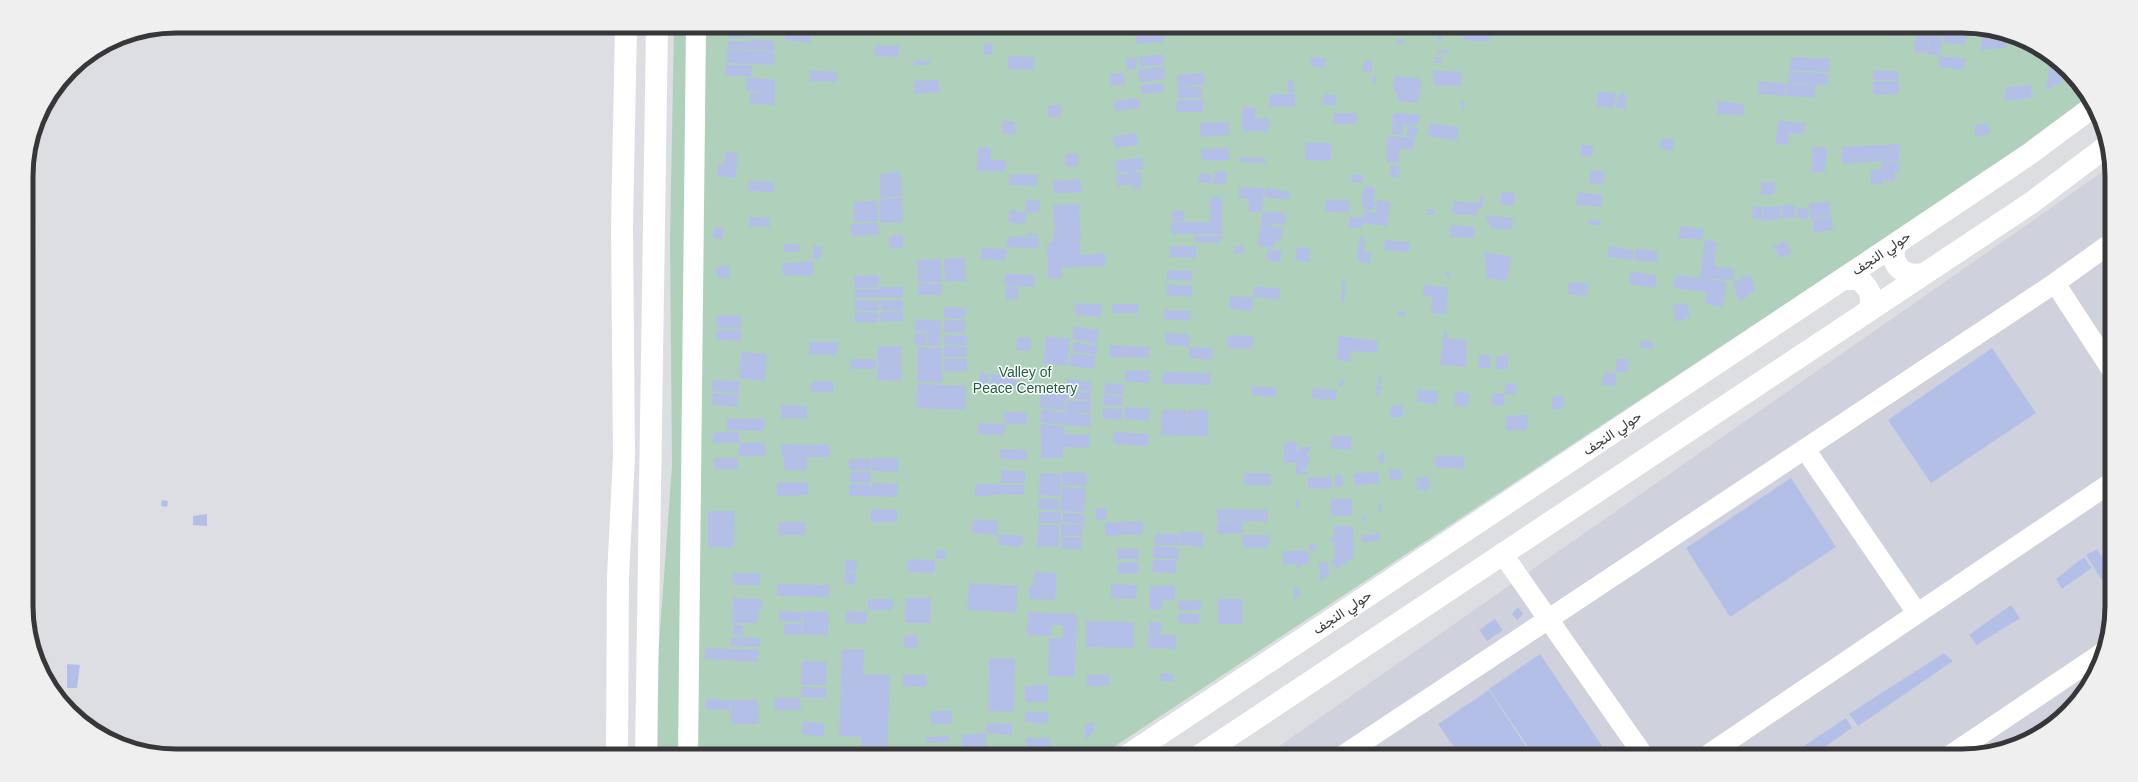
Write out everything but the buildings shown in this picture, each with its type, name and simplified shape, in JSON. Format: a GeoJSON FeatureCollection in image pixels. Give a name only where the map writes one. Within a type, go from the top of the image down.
{"type":"FeatureCollection","features":[{"type":"Feature","properties":{"kind":"main road"},"geometry":{"type":"LineString","coordinates":[[617,749],[618,577],[624,456],[622,226],[626,33]]}},
{"type":"Feature","properties":{"kind":"main road"},"geometry":{"type":"LineString","coordinates":[[646,749],[657,33]]}},
{"type":"Feature","properties":{"kind":"main road","name":"حولي النجف"},"geometry":{"type":"LineString","coordinates":[[1138,749],[2028,155],[2089,110]]}},
{"type":"Feature","properties":{"kind":"main road"},"geometry":{"type":"LineString","coordinates":[[1209,749],[1502,553],[2031,203],[2102,150]]}},
{"type":"Feature","properties":{"kind":"main road"},"geometry":{"type":"LineString","coordinates":[[1896,243],[1893,250],[1896,265],[1908,274],[1923,274]]}},
{"type":"Feature","properties":{"kind":"main road"},"geometry":{"type":"LineString","coordinates":[[1843,279],[1858,280],[1869,290],[1871,304],[1869,311]]}},
{"type":"Feature","properties":{"kind":"street"},"geometry":{"type":"LineString","coordinates":[[688,749],[696,33]]}},
{"type":"Feature","properties":{"kind":"street"},"geometry":{"type":"LineString","coordinates":[[1353,749],[2055,283],[2105,247]]}},
{"type":"Feature","properties":{"kind":"street"},"geometry":{"type":"LineString","coordinates":[[2055,283],[2105,360]]}},
{"type":"Feature","properties":{"kind":"street"},"geometry":{"type":"LineString","coordinates":[[1805,449],[1917,613]]}},
{"type":"Feature","properties":{"kind":"street"},"geometry":{"type":"LineString","coordinates":[[1716,749],[2105,487]]}},
{"type":"Feature","properties":{"kind":"street"},"geometry":{"type":"LineString","coordinates":[[1502,553],[1639,749]]}},
{"type":"Feature","properties":{"kind":"street"},"geometry":{"type":"LineString","coordinates":[[1959,749],[2095,658]]}},
{"type":"Feature","properties":{"kind":"shaded area"},"geometry":{"type":"Polygon","coordinates":[[[2105,170],[2104,624],[2094,661],[2086,677],[2063,707],[2041,725],[2017,738],[1999,744],[1971,749],[1275,749],[2105,170]]]}},
{"type":"Feature","properties":{"kind":"green space","name":"Valley of Peace Cemetery"},"geometry":{"type":"Polygon","coordinates":[[[674,33],[1971,33],[1999,38],[2017,44],[2033,52],[2063,75],[2084,102],[2061,122],[1111,749],[658,749],[657,672],[672,466],[670,239],[674,33]]]}}]}
